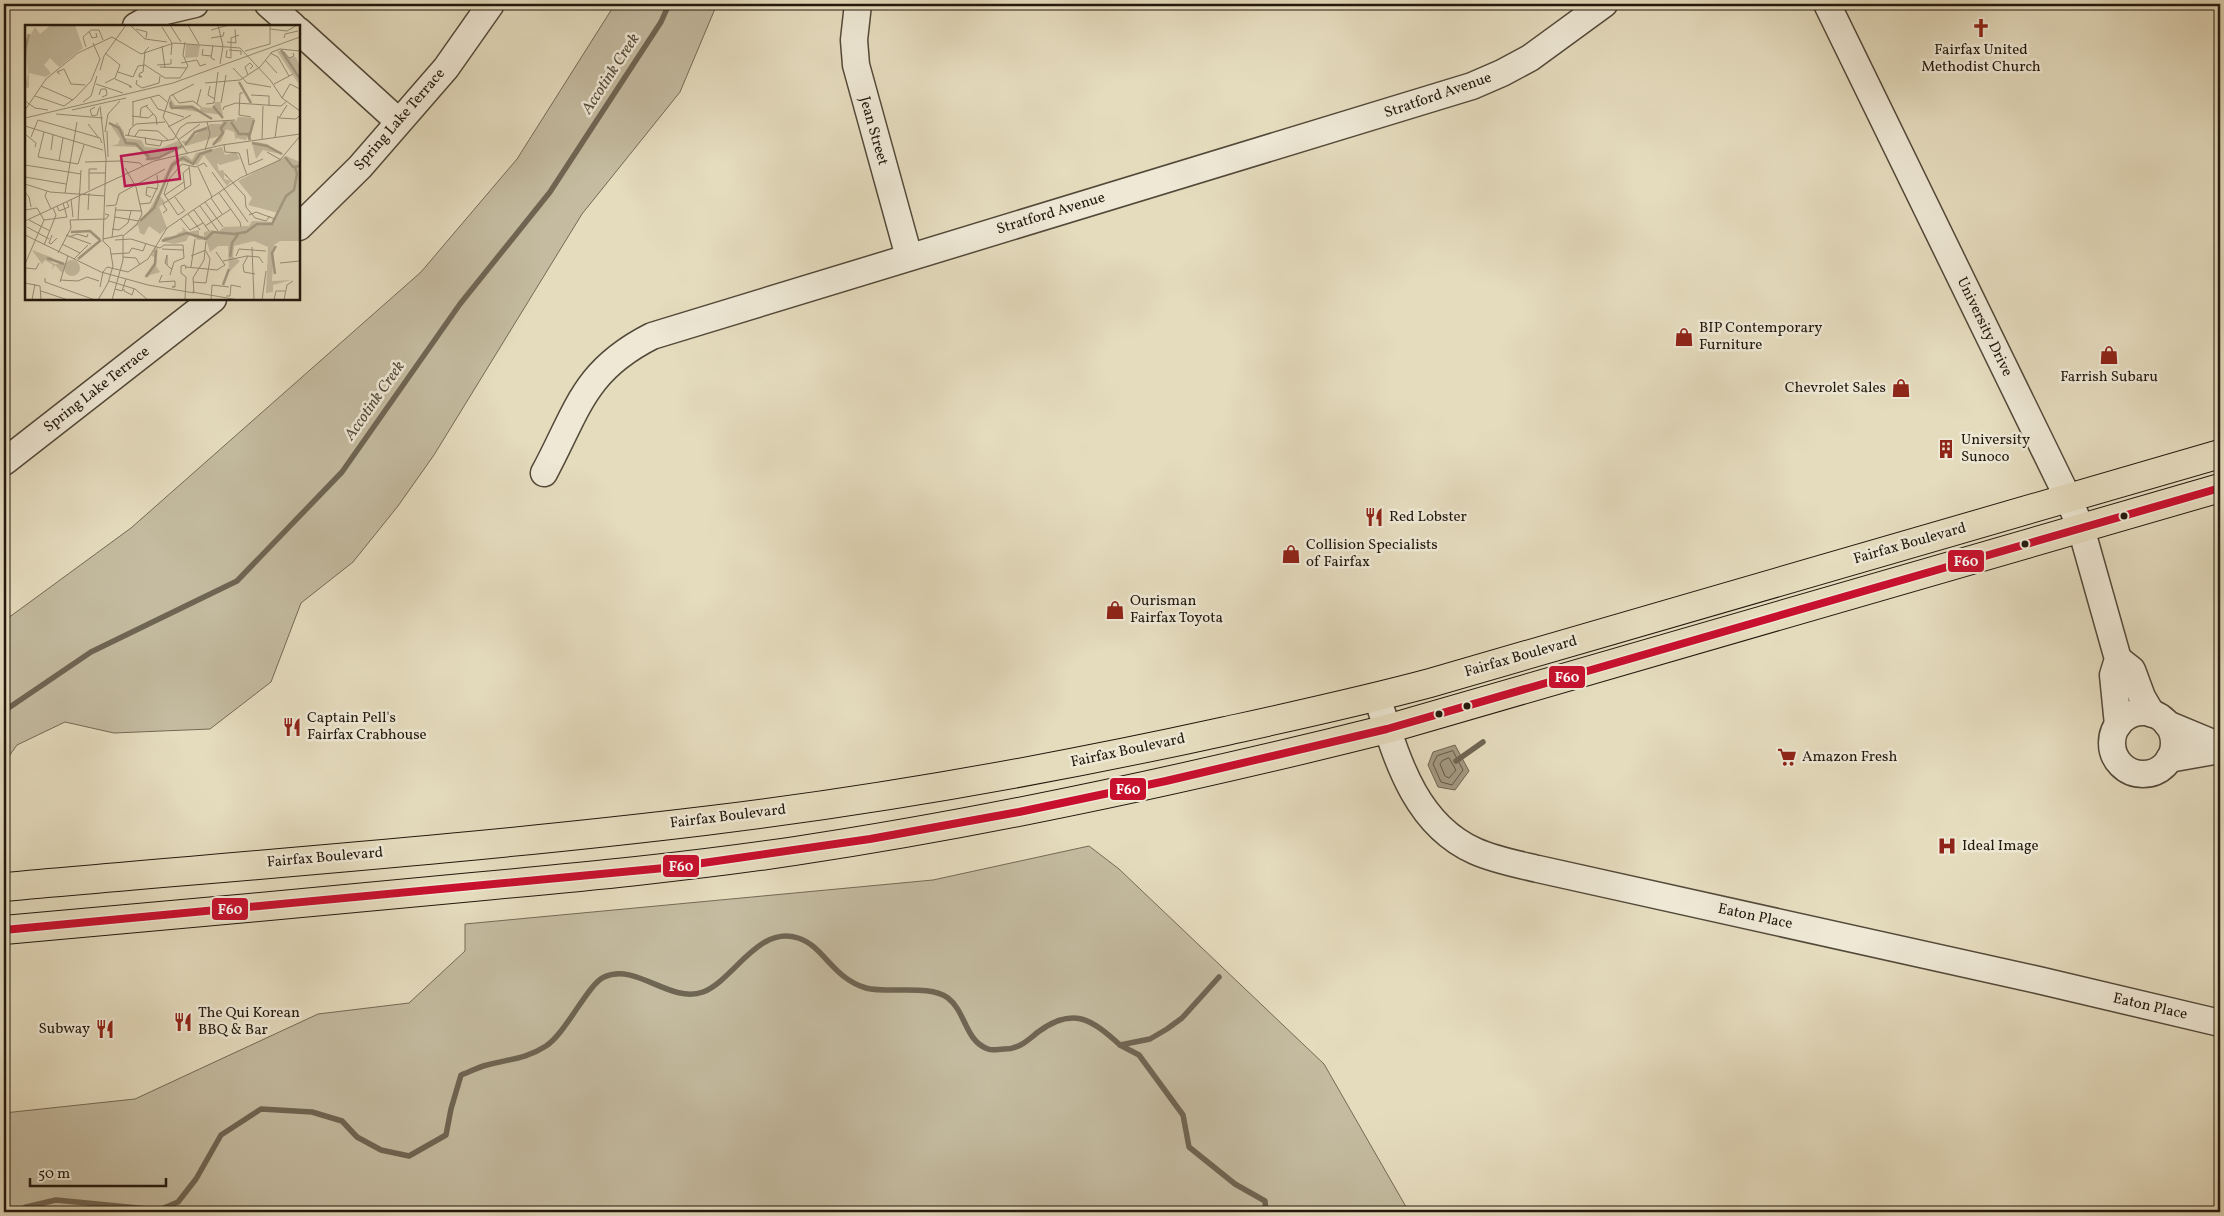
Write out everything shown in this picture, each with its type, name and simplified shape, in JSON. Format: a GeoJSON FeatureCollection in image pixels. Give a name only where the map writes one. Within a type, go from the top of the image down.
{"type":"FeatureCollection","features":[{"type":"Feature","properties":{"kind":"main road","name":"Fairfax Boulevard"},"geometry":{"type":"LineString","coordinates":[[4,887],[581,834],[773,812],[998,777],[1097,758],[1377,697],[1588,639],[2220,454]]}},
{"type":"Feature","properties":{"kind":"main road"},"geometry":{"type":"LineString","coordinates":[[4,930],[558,879],[715,862],[926,830],[1076,802],[1388,729],[2220,488]]}},
{"type":"Feature","properties":{"kind":"street"},"geometry":{"type":"LineString","coordinates":[[138,25],[161,12],[195,4]]}},
{"type":"Feature","properties":{"kind":"street"},"geometry":{"type":"LineString","coordinates":[[268,4],[292,25]]}},
{"type":"Feature","properties":{"kind":"street","name":"Spring Lake Terrace"},"geometry":{"type":"LineString","coordinates":[[300,226],[360,167],[446,68],[491,4]]}},
{"type":"Feature","properties":{"kind":"street","name":"Jean Street"},"geometry":{"type":"LineString","coordinates":[[858,4],[854,40],[856,65],[909,257]]}},
{"type":"Feature","properties":{"kind":"street","name":"Stratford Avenue"},"geometry":{"type":"LineString","coordinates":[[544,473],[574,411],[588,387],[609,363],[632,346],[652,336],[1397,111],[1472,86],[1530,58],[1604,4]]}},
{"type":"Feature","properties":{"kind":"street","name":"University Drive"},"geometry":{"type":"LineString","coordinates":[[1827,4],[2081,528],[2118,658],[2114,675],[2118,725],[2112,744],[2118,762],[2126,769],[2135,773],[2145,774],[2154,772],[2170,759],[2220,750]]}},
{"type":"Feature","properties":{"kind":"street"},"geometry":{"type":"LineString","coordinates":[[300,32],[398,121]]}},
{"type":"Feature","properties":{"kind":"street","name":"Spring Lake Terrace"},"geometry":{"type":"LineString","coordinates":[[4,462],[212,300]]}},
{"type":"Feature","properties":{"kind":"street","name":"University Drive"},"geometry":{"type":"LineString","coordinates":[[2118,658],[2132,670],[2142,697],[2174,740],[2170,759]]}},
{"type":"Feature","properties":{"kind":"street","name":"Eaton Place"},"geometry":{"type":"LineString","coordinates":[[1377,697],[1404,776],[1427,812],[1455,839],[1472,850],[1488,856],[1548,871],[2038,980],[2220,1023]]}},
{"type":"Feature","properties":{"kind":"street"},"geometry":{"type":"LineString","coordinates":[[2118,725],[2135,714],[2160,719],[2220,746]]}},
{"type":"Feature","properties":{"kind":"shaded area"},"geometry":{"type":"Polygon","coordinates":[[[615,4],[717,4],[680,92],[582,214],[434,455],[398,506],[353,562],[301,603],[271,682],[210,729],[114,733],[65,722],[17,745],[4,763],[4,621],[131,528],[421,272],[517,159],[615,4]]]}},
{"type":"Feature","properties":{"kind":"shaded area"},"geometry":{"type":"Polygon","coordinates":[[[1089,846],[1119,869],[1324,1064],[1409,1212],[4,1212],[4,1113],[135,1099],[318,1014],[409,1003],[465,951],[465,924],[933,880],[1089,846]]]}},
{"type":"Feature","properties":{"kind":"water"},"geometry":{"type":"Polygon","coordinates":[[[1455,745],[1469,771],[1455,790],[1438,787],[1428,765],[1433,752],[1455,745]]]}},
{"type":"Feature","properties":{"kind":"waterway","name":"Accotink Creek"},"geometry":{"type":"LineString","coordinates":[[4,711],[91,652],[237,581],[342,472],[460,304],[550,192],[661,22],[669,4]]}},
{"type":"Feature","properties":{"kind":"waterway"},"geometry":{"type":"LineString","coordinates":[[1456,761],[1483,742]]}},
{"type":"Feature","properties":{"kind":"waterway"},"geometry":{"type":"LineString","coordinates":[[17,1212],[26,1207],[56,1200],[159,1210],[178,1202],[196,1179],[221,1135],[261,1109],[312,1112],[342,1121],[357,1137],[381,1150],[409,1156],[446,1135],[461,1075],[484,1066],[524,1056],[546,1046],[554,1040],[591,989],[604,977],[616,974],[628,975],[641,978],[678,993],[691,994],[703,992],[725,977],[759,946],[771,939],[784,936],[798,938],[807,942],[836,970],[854,983],[866,988],[876,990],[931,991],[948,998],[959,1011],[975,1040],[980,1045],[991,1050],[1009,1049],[1018,1046],[1050,1024],[1062,1019],[1072,1018],[1081,1019],[1100,1028],[1120,1045],[1150,1039],[1182,1018],[1219,977]]}},
{"type":"Feature","properties":{"kind":"waterway"},"geometry":{"type":"LineString","coordinates":[[1120,1045],[1139,1055],[1183,1115],[1189,1147],[1235,1184],[1265,1201],[1266,1212]]}},
{"type":"Feature","properties":{"kind":"transit line","name":"F60"},"geometry":{"type":"LineString","coordinates":[[4,930],[675,867],[870,839],[1019,812],[1166,781],[1387,729],[2220,488]]}},
{"type":"Feature","properties":{"kind":"place","name":"Fairfax United Methodist Church"},"geometry":{"type":"Point","coordinates":[1981,28]}},
{"type":"Feature","properties":{"kind":"place","name":"BIP Contemporary Furniture"},"geometry":{"type":"Point","coordinates":[1684,337]}},
{"type":"Feature","properties":{"kind":"place","name":"Farrish Subaru"},"geometry":{"type":"Point","coordinates":[2109,355]}},
{"type":"Feature","properties":{"kind":"place","name":"Chevrolet Sales"},"geometry":{"type":"Point","coordinates":[1901,388]}},
{"type":"Feature","properties":{"kind":"place","name":"University Sunoco"},"geometry":{"type":"Point","coordinates":[1946,449]}},
{"type":"Feature","properties":{"kind":"place","name":"Red Lobster"},"geometry":{"type":"Point","coordinates":[1374,517]}},
{"type":"Feature","properties":{"kind":"place","name":"Collision Specialists of Fairfax"},"geometry":{"type":"Point","coordinates":[1291,554]}},
{"type":"Feature","properties":{"kind":"place","name":"Ourisman Fairfax Toyota"},"geometry":{"type":"Point","coordinates":[1115,610]}},
{"type":"Feature","properties":{"kind":"place","name":"Captain Pell's Fairfax Crabhouse"},"geometry":{"type":"Point","coordinates":[292,727]}},
{"type":"Feature","properties":{"kind":"place","name":"Amazon Fresh"},"geometry":{"type":"Point","coordinates":[1787,757]}},
{"type":"Feature","properties":{"kind":"place","name":"Ideal Image"},"geometry":{"type":"Point","coordinates":[1947,846]}},
{"type":"Feature","properties":{"kind":"place","name":"The Qui Korean BBQ & Bar"},"geometry":{"type":"Point","coordinates":[183,1022]}},
{"type":"Feature","properties":{"kind":"place","name":"Subway"},"geometry":{"type":"Point","coordinates":[105,1029]}}]}
